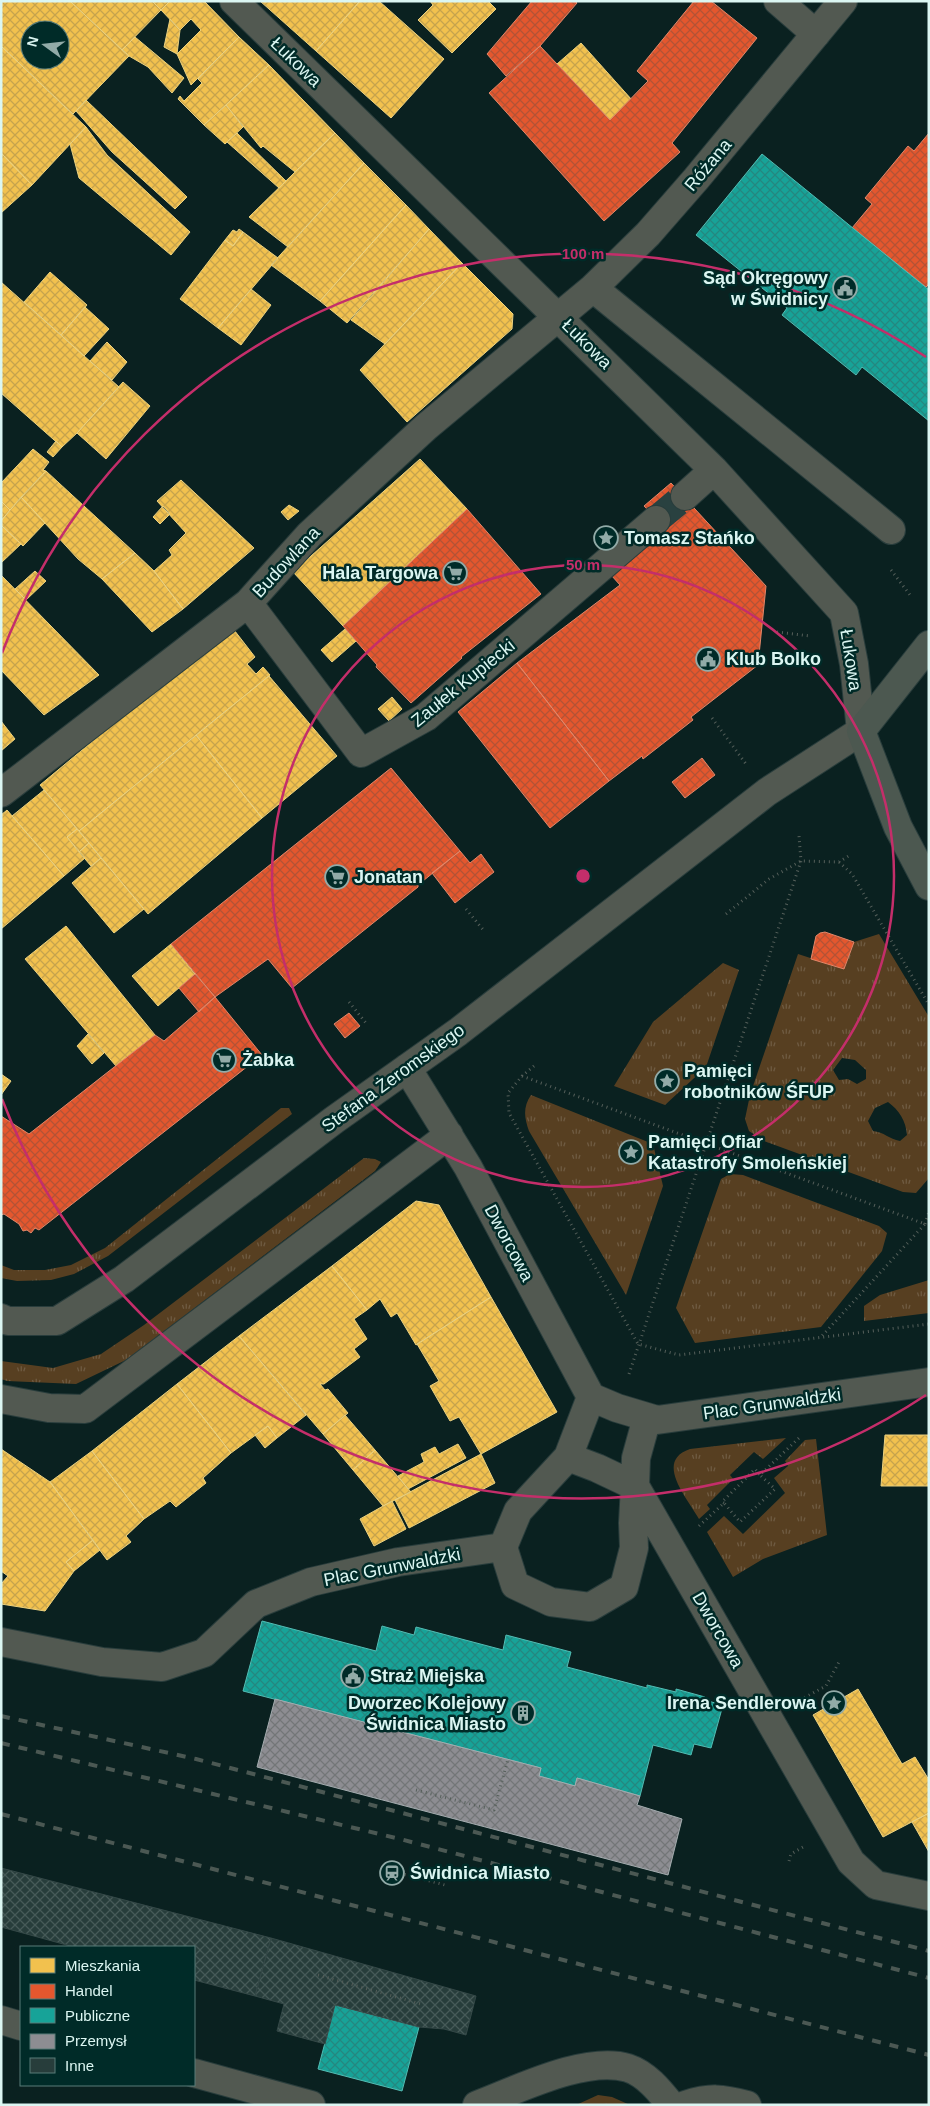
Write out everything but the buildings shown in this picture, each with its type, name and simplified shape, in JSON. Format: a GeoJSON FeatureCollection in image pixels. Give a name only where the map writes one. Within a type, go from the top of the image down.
{"type":"FeatureCollection","features":[{"type":"Feature","properties":{"kind":"main road"},"geometry":{"type":"LineString","coordinates":[[929,645],[861,731],[898,827],[929,886]]}},
{"type":"Feature","properties":{"kind":"street","name":"Łukowa"},"geometry":{"type":"LineString","coordinates":[[234,1],[559,316],[714,470],[844,613],[854,664],[861,731]]}},
{"type":"Feature","properties":{"kind":"street"},"geometry":{"type":"LineString","coordinates":[[778,1],[816,34]]}},
{"type":"Feature","properties":{"kind":"street","name":"Różana"},"geometry":{"type":"LineString","coordinates":[[559,316],[593,288],[648,234],[696,179],[843,1]]}},
{"type":"Feature","properties":{"kind":"street"},"geometry":{"type":"LineString","coordinates":[[593,288],[891,530]]}},
{"type":"Feature","properties":{"kind":"street","name":"Budowlana"},"geometry":{"type":"LineString","coordinates":[[1,793],[248,603],[310,535],[426,427],[559,316]]}},
{"type":"Feature","properties":{"kind":"street"},"geometry":{"type":"LineString","coordinates":[[685,496],[714,470]]}},
{"type":"Feature","properties":{"kind":"street","name":"Zaułek Kupiecki"},"geometry":{"type":"LineString","coordinates":[[248,603],[361,753],[426,717],[656,520]]}},
{"type":"Feature","properties":{"kind":"street","name":"Stefana Żeromskiego"},"geometry":{"type":"LineString","coordinates":[[1,1318],[8,1321],[57,1321],[124,1279],[334,1120],[458,1032],[767,792],[861,731]]}},
{"type":"Feature","properties":{"kind":"street","name":"Dworcowa"},"geometry":{"type":"LineString","coordinates":[[407,1068],[468,1167],[591,1397]]}},
{"type":"Feature","properties":{"kind":"street"},"geometry":{"type":"LineString","coordinates":[[1,1399],[49,1408],[85,1409],[449,1135]]}},
{"type":"Feature","properties":{"kind":"street","name":"Plac Grunwaldzki"},"geometry":{"type":"LineString","coordinates":[[591,1397],[617,1408],[657,1420],[929,1382]]}},
{"type":"Feature","properties":{"kind":"street"},"geometry":{"type":"LineString","coordinates":[[591,1397],[568,1457],[518,1511],[503,1547],[515,1585],[552,1602],[590,1607],[624,1587],[634,1548],[633,1523],[636,1458],[647,1418]]}},
{"type":"Feature","properties":{"kind":"street"},"geometry":{"type":"LineString","coordinates":[[568,1457],[635,1486]]}},
{"type":"Feature","properties":{"kind":"street","name":"Dworcowa"},"geometry":{"type":"LineString","coordinates":[[635,1486],[851,1862],[876,1885],[929,1896]]}},
{"type":"Feature","properties":{"kind":"street","name":"Plac Grunwaldzki"},"geometry":{"type":"LineString","coordinates":[[1,1642],[102,1662],[162,1667],[204,1654],[256,1604],[311,1582],[398,1562],[503,1547]]}},
{"type":"Feature","properties":{"kind":"street"},"geometry":{"type":"LineString","coordinates":[[1,2020],[20,2026]]}},
{"type":"Feature","properties":{"kind":"street"},"geometry":{"type":"LineString","coordinates":[[477,2105],[538,2082],[575,2070],[602,2064],[628,2068],[654,2084],[671,2105]]}},
{"type":"Feature","properties":{"kind":"street"},"geometry":{"type":"LineString","coordinates":[[195,2073],[311,2105]]}},
{"type":"Feature","properties":{"kind":"street"},"geometry":{"type":"LineString","coordinates":[[685,2105],[699,2100],[723,2099],[747,2105]]}},
{"type":"Feature","properties":{"kind":"path"},"geometry":{"type":"LineString","coordinates":[[891,570],[910,595]]}},
{"type":"Feature","properties":{"kind":"path"},"geometry":{"type":"LineString","coordinates":[[777,632],[810,636]]}},
{"type":"Feature","properties":{"kind":"path"},"geometry":{"type":"LineString","coordinates":[[712,718],[746,764]]}},
{"type":"Feature","properties":{"kind":"path"},"geometry":{"type":"LineString","coordinates":[[627,1378],[801,861],[799,836]]}},
{"type":"Feature","properties":{"kind":"path"},"geometry":{"type":"LineString","coordinates":[[726,914],[769,879],[801,861],[839,862],[850,855]]}},
{"type":"Feature","properties":{"kind":"path"},"geometry":{"type":"LineString","coordinates":[[839,862],[852,874],[929,1005]]}},
{"type":"Feature","properties":{"kind":"path"},"geometry":{"type":"LineString","coordinates":[[466,909],[485,932]]}},
{"type":"Feature","properties":{"kind":"path"},"geometry":{"type":"LineString","coordinates":[[349,1002],[366,1024]]}},
{"type":"Feature","properties":{"kind":"path"},"geometry":{"type":"LineString","coordinates":[[534,1066],[522,1076],[508,1093],[509,1113],[638,1344],[679,1355],[929,1324]]}},
{"type":"Feature","properties":{"kind":"path"},"geometry":{"type":"LineString","coordinates":[[522,1076],[925,1224]]}},
{"type":"Feature","properties":{"kind":"path"},"geometry":{"type":"LineString","coordinates":[[821,1337],[925,1224],[929,1212]]}},
{"type":"Feature","properties":{"kind":"path"},"geometry":{"type":"LineString","coordinates":[[760,1475],[805,1432]]}},
{"type":"Feature","properties":{"kind":"path"},"geometry":{"type":"LineString","coordinates":[[755,1469],[775,1490],[740,1522],[724,1504],[722,1502],[755,1469]]}},
{"type":"Feature","properties":{"kind":"path"},"geometry":{"type":"LineString","coordinates":[[697,1528],[724,1504]]}},
{"type":"Feature","properties":{"kind":"path"},"geometry":{"type":"LineString","coordinates":[[797,1702],[826,1686],[839,1662]]}},
{"type":"Feature","properties":{"kind":"path"},"geometry":{"type":"LineString","coordinates":[[416,1790],[494,1810],[508,1759]]}},
{"type":"Feature","properties":{"kind":"path"},"geometry":{"type":"LineString","coordinates":[[788,1861],[790,1854]]}},
{"type":"Feature","properties":{"kind":"path"},"geometry":{"type":"LineString","coordinates":[[395,1872],[445,1884]]}},
{"type":"Feature","properties":{"kind":"path"},"geometry":{"type":"LineString","coordinates":[[318,1975],[421,2004]]}},
{"type":"Feature","properties":{"kind":"green space"},"geometry":{"type":"Polygon","coordinates":[[[879,934],[929,1017],[929,1178],[916,1193],[903,1192],[764,1141],[749,1131],[745,1119],[750,1095],[798,954],[844,969],[854,942],[879,934]],[[842,1058],[833,1070],[839,1080],[848,1079],[857,1084],[866,1079],[866,1070],[855,1060],[842,1058]],[[888,1102],[875,1108],[868,1121],[873,1131],[900,1141],[907,1135],[905,1125],[899,1112],[888,1102]]]}},
{"type":"Feature","properties":{"kind":"green space"},"geometry":{"type":"Polygon","coordinates":[[[723,963],[739,970],[706,1067],[665,1105],[614,1086],[653,1022],[723,963]]]}},
{"type":"Feature","properties":{"kind":"green space"},"geometry":{"type":"Polygon","coordinates":[[[531,1095],[653,1144],[663,1186],[626,1295],[529,1131],[525,1112],[531,1095]]]}},
{"type":"Feature","properties":{"kind":"green space"},"geometry":{"type":"Polygon","coordinates":[[[281,1108],[289,1108],[292,1114],[108,1256],[74,1274],[51,1280],[17,1281],[1,1278],[1,1265],[14,1270],[45,1270],[71,1265],[105,1248],[281,1108]]]}},
{"type":"Feature","properties":{"kind":"green space"},"geometry":{"type":"Polygon","coordinates":[[[364,1158],[375,1159],[381,1162],[375,1171],[126,1360],[76,1384],[7,1381],[1,1379],[1,1361],[53,1368],[101,1354],[144,1325],[364,1158]]]}},
{"type":"Feature","properties":{"kind":"green space"},"geometry":{"type":"Polygon","coordinates":[[[730,1174],[743,1175],[879,1226],[887,1233],[882,1251],[821,1327],[695,1343],[676,1308],[721,1179],[730,1174]]]}},
{"type":"Feature","properties":{"kind":"green space"},"geometry":{"type":"Polygon","coordinates":[[[929,1280],[929,1313],[864,1321],[864,1306],[880,1295],[929,1280]]]}},
{"type":"Feature","properties":{"kind":"green space"},"geometry":{"type":"Polygon","coordinates":[[[786,1438],[763,1459],[754,1452],[730,1475],[733,1479],[707,1505],[710,1509],[699,1519],[676,1481],[675,1462],[680,1455],[690,1449],[786,1438]]]}},
{"type":"Feature","properties":{"kind":"green space"},"geometry":{"type":"Polygon","coordinates":[[[816,1439],[827,1535],[763,1559],[733,1577],[707,1532],[724,1516],[743,1534],[785,1493],[774,1478],[788,1466],[785,1461],[805,1440],[816,1439]]]}},
{"type":"Feature","properties":{"kind":"green space"},"geometry":{"type":"Polygon","coordinates":[[[598,2095],[612,2097],[630,2105],[576,2105],[598,2095]]]}},
{"type":"Feature","properties":{"kind":"tunnel"},"geometry":{"type":"LineString","coordinates":[[656,520],[685,496]]}},
{"type":"Feature","properties":{"kind":"railway"},"geometry":{"type":"LineString","coordinates":[[1,1716],[196,1759],[929,1951]]}},
{"type":"Feature","properties":{"kind":"railway"},"geometry":{"type":"LineString","coordinates":[[1,1743],[400,1839],[929,1978]]}},
{"type":"Feature","properties":{"kind":"railway"},"geometry":{"type":"LineString","coordinates":[[1,1814],[929,2055]]}},
{"type":"Feature","properties":{"kind":"place","name":"Sąd Okręgowy w Świdnicy"},"geometry":{"type":"Point","coordinates":[845,288]}},
{"type":"Feature","properties":{"kind":"place","name":"Tomasz Stańko"},"geometry":{"type":"Point","coordinates":[606,538]}},
{"type":"Feature","properties":{"kind":"place","name":"Hala Targowa"},"geometry":{"type":"Point","coordinates":[455,573]}},
{"type":"Feature","properties":{"kind":"place","name":"Klub Bolko"},"geometry":{"type":"Point","coordinates":[708,659]}},
{"type":"Feature","properties":{"kind":"place","name":"Jonatan"},"geometry":{"type":"Point","coordinates":[337,877]}},
{"type":"Feature","properties":{"kind":"place","name":"Żabka"},"geometry":{"type":"Point","coordinates":[224,1060]}},
{"type":"Feature","properties":{"kind":"place","name":"Pamięci robotników ŚFUP"},"geometry":{"type":"Point","coordinates":[667,1081]}},
{"type":"Feature","properties":{"kind":"place","name":"Pamięci Ofiar Katastrofy Smoleńskiej"},"geometry":{"type":"Point","coordinates":[631,1152]}},
{"type":"Feature","properties":{"kind":"place","name":"Straż Miejska"},"geometry":{"type":"Point","coordinates":[353,1676]}},
{"type":"Feature","properties":{"kind":"place","name":"Irena Sendlerowa"},"geometry":{"type":"Point","coordinates":[834,1703]}},
{"type":"Feature","properties":{"kind":"place","name":"Dworzec Kolejowy Świdnica Miasto"},"geometry":{"type":"Point","coordinates":[523,1713]}},
{"type":"Feature","properties":{"kind":"place","name":"Świdnica Miasto"},"geometry":{"type":"Point","coordinates":[392,1873]}}]}
